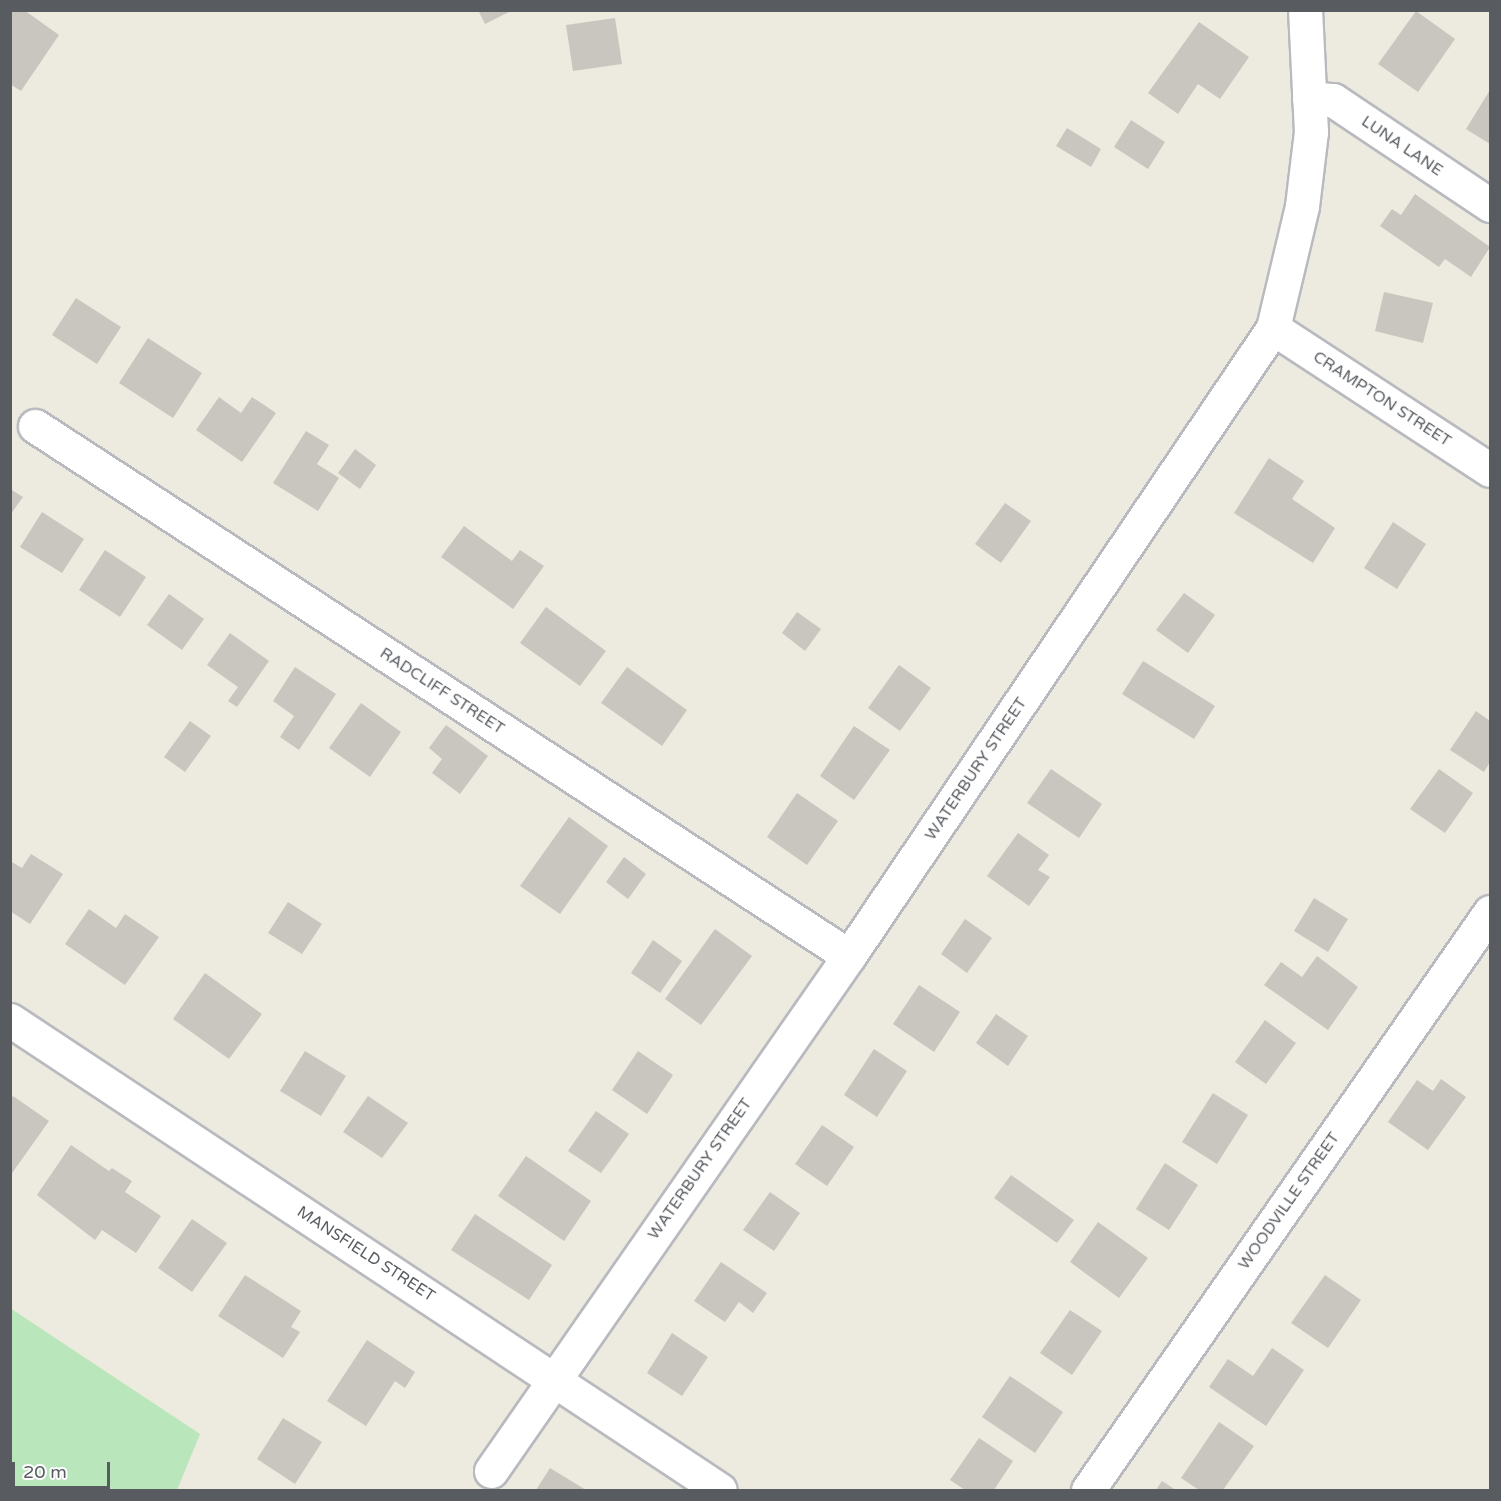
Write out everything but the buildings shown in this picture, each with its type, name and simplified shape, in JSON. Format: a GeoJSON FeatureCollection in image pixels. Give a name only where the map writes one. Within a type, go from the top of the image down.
{"type":"FeatureCollection","features":[{"type":"Feature","properties":{"kind":"street","name":"WATERBURY STREET"},"geometry":{"type":"LineString","coordinates":[[491,1471],[554,1377],[849,956],[1273,328],[1302,206],[1311,132],[1298,15]]}},
{"type":"Feature","properties":{"kind":"street","name":"LUNA LANE"},"geometry":{"type":"LineString","coordinates":[[1309,98],[1333,100],[1491,205]]}},
{"type":"Feature","properties":{"kind":"street","name":"CRAMPTON STREET"},"geometry":{"type":"LineString","coordinates":[[1273,328],[1491,470]]}},
{"type":"Feature","properties":{"kind":"street","name":"RADCLIFF STREET"},"geometry":{"type":"LineString","coordinates":[[35,426],[849,956]]}},
{"type":"Feature","properties":{"kind":"street","name":"WOODVILLE STREET"},"geometry":{"type":"LineString","coordinates":[[1088,1491],[1491,912]]}},
{"type":"Feature","properties":{"kind":"street","name":"MANSFIELD STREET"},"geometry":{"type":"LineString","coordinates":[[10,1020],[554,1377],[720,1491]]}},
{"type":"Feature","properties":{"kind":"green space"},"geometry":{"type":"Polygon","coordinates":[[[10,1308],[200,1434],[177,1490],[11,1490],[10,1308]]]}}]}
